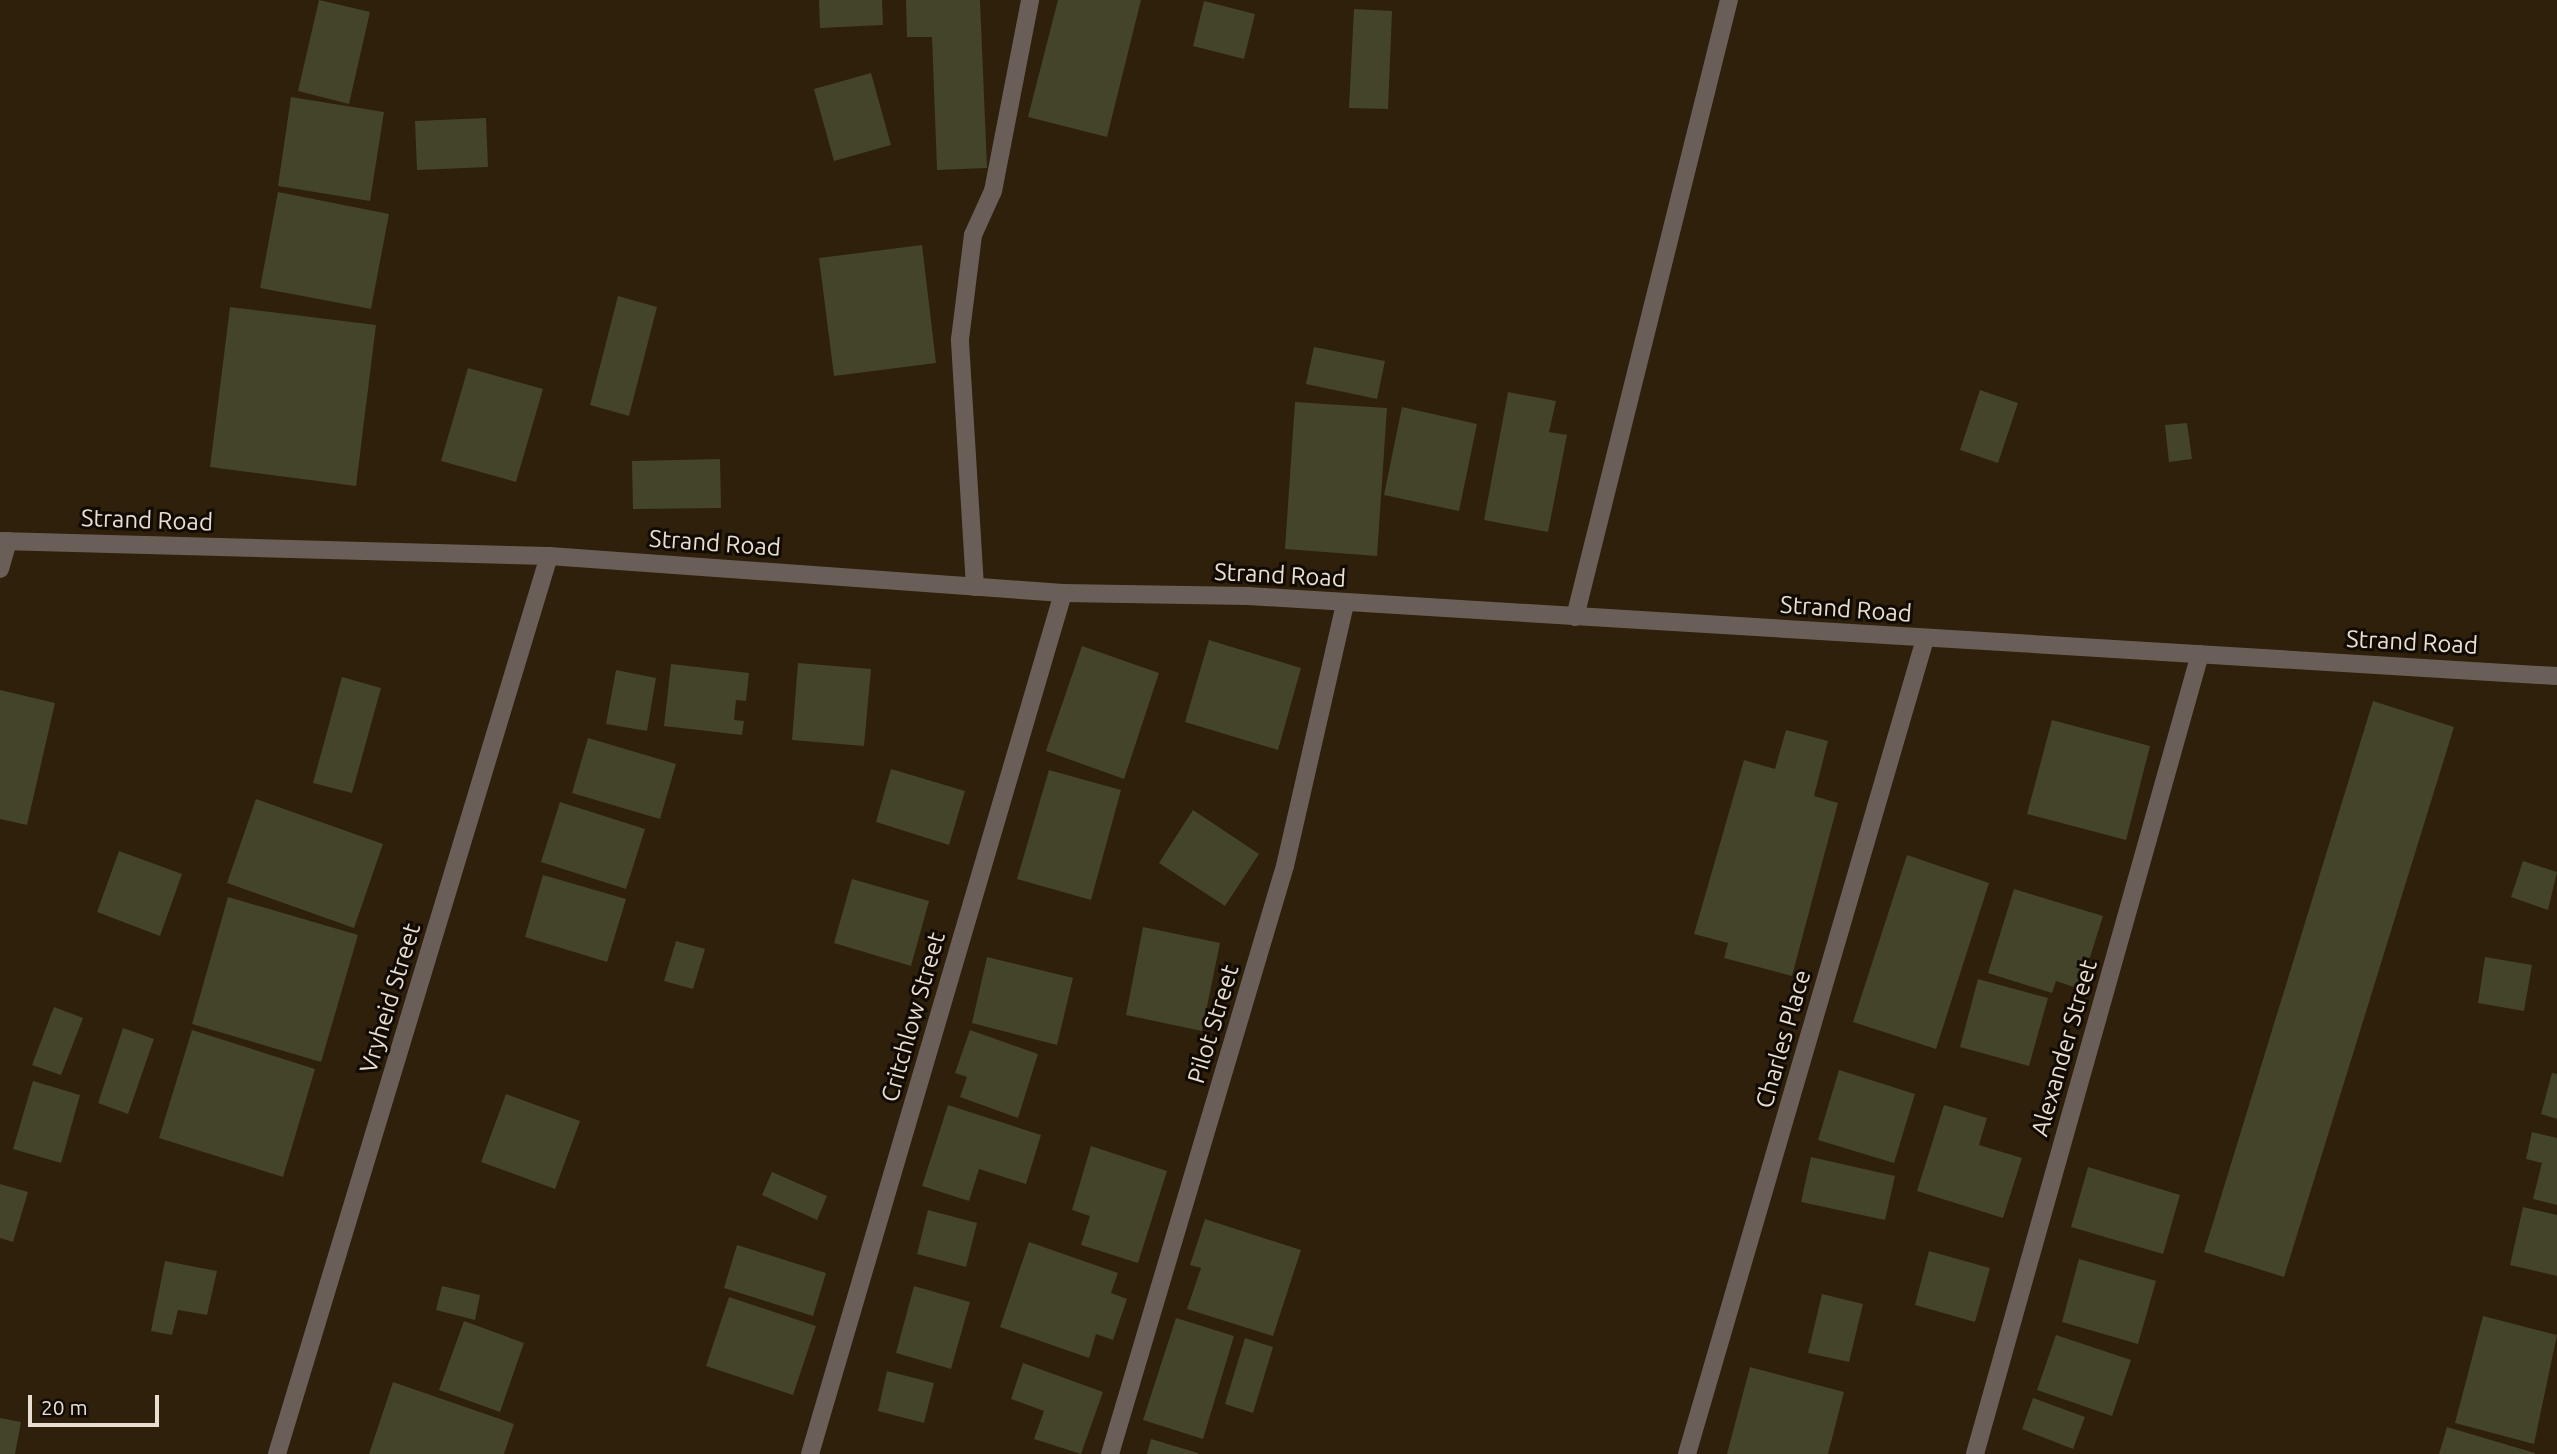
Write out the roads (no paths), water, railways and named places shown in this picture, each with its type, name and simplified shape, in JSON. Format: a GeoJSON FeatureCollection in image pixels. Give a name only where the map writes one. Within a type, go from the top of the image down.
{"type":"FeatureCollection","features":[{"type":"Feature","properties":{"kind":"street"},"geometry":{"type":"LineString","coordinates":[[975,587],[960,339],[973,234],[993,191],[1030,0]]}},
{"type":"Feature","properties":{"kind":"street"},"geometry":{"type":"LineString","coordinates":[[1576,617],[1729,0]]}},
{"type":"Feature","properties":{"kind":"street"},"geometry":{"type":"LineString","coordinates":[[0,569],[4,541]]}},
{"type":"Feature","properties":{"kind":"street","name":"Strand Road"},"geometry":{"type":"LineString","coordinates":[[4,541],[549,556],[1063,593],[1345,603],[2557,676]]}},
{"type":"Feature","properties":{"kind":"street","name":"Vryheid Street"},"geometry":{"type":"LineString","coordinates":[[277,1454],[549,556]]}},
{"type":"Feature","properties":{"kind":"street","name":"Critchlow Street"},"geometry":{"type":"LineString","coordinates":[[810,1454],[1063,593]]}},
{"type":"Feature","properties":{"kind":"street","name":"Pilot Street"},"geometry":{"type":"LineString","coordinates":[[1110,1454],[1285,866],[1345,603]]}},
{"type":"Feature","properties":{"kind":"street","name":"Charles Place"},"geometry":{"type":"LineString","coordinates":[[1687,1454],[1925,639]]}},
{"type":"Feature","properties":{"kind":"street","name":"Alexander Street"},"geometry":{"type":"LineString","coordinates":[[1975,1454],[2200,654]]}}]}
